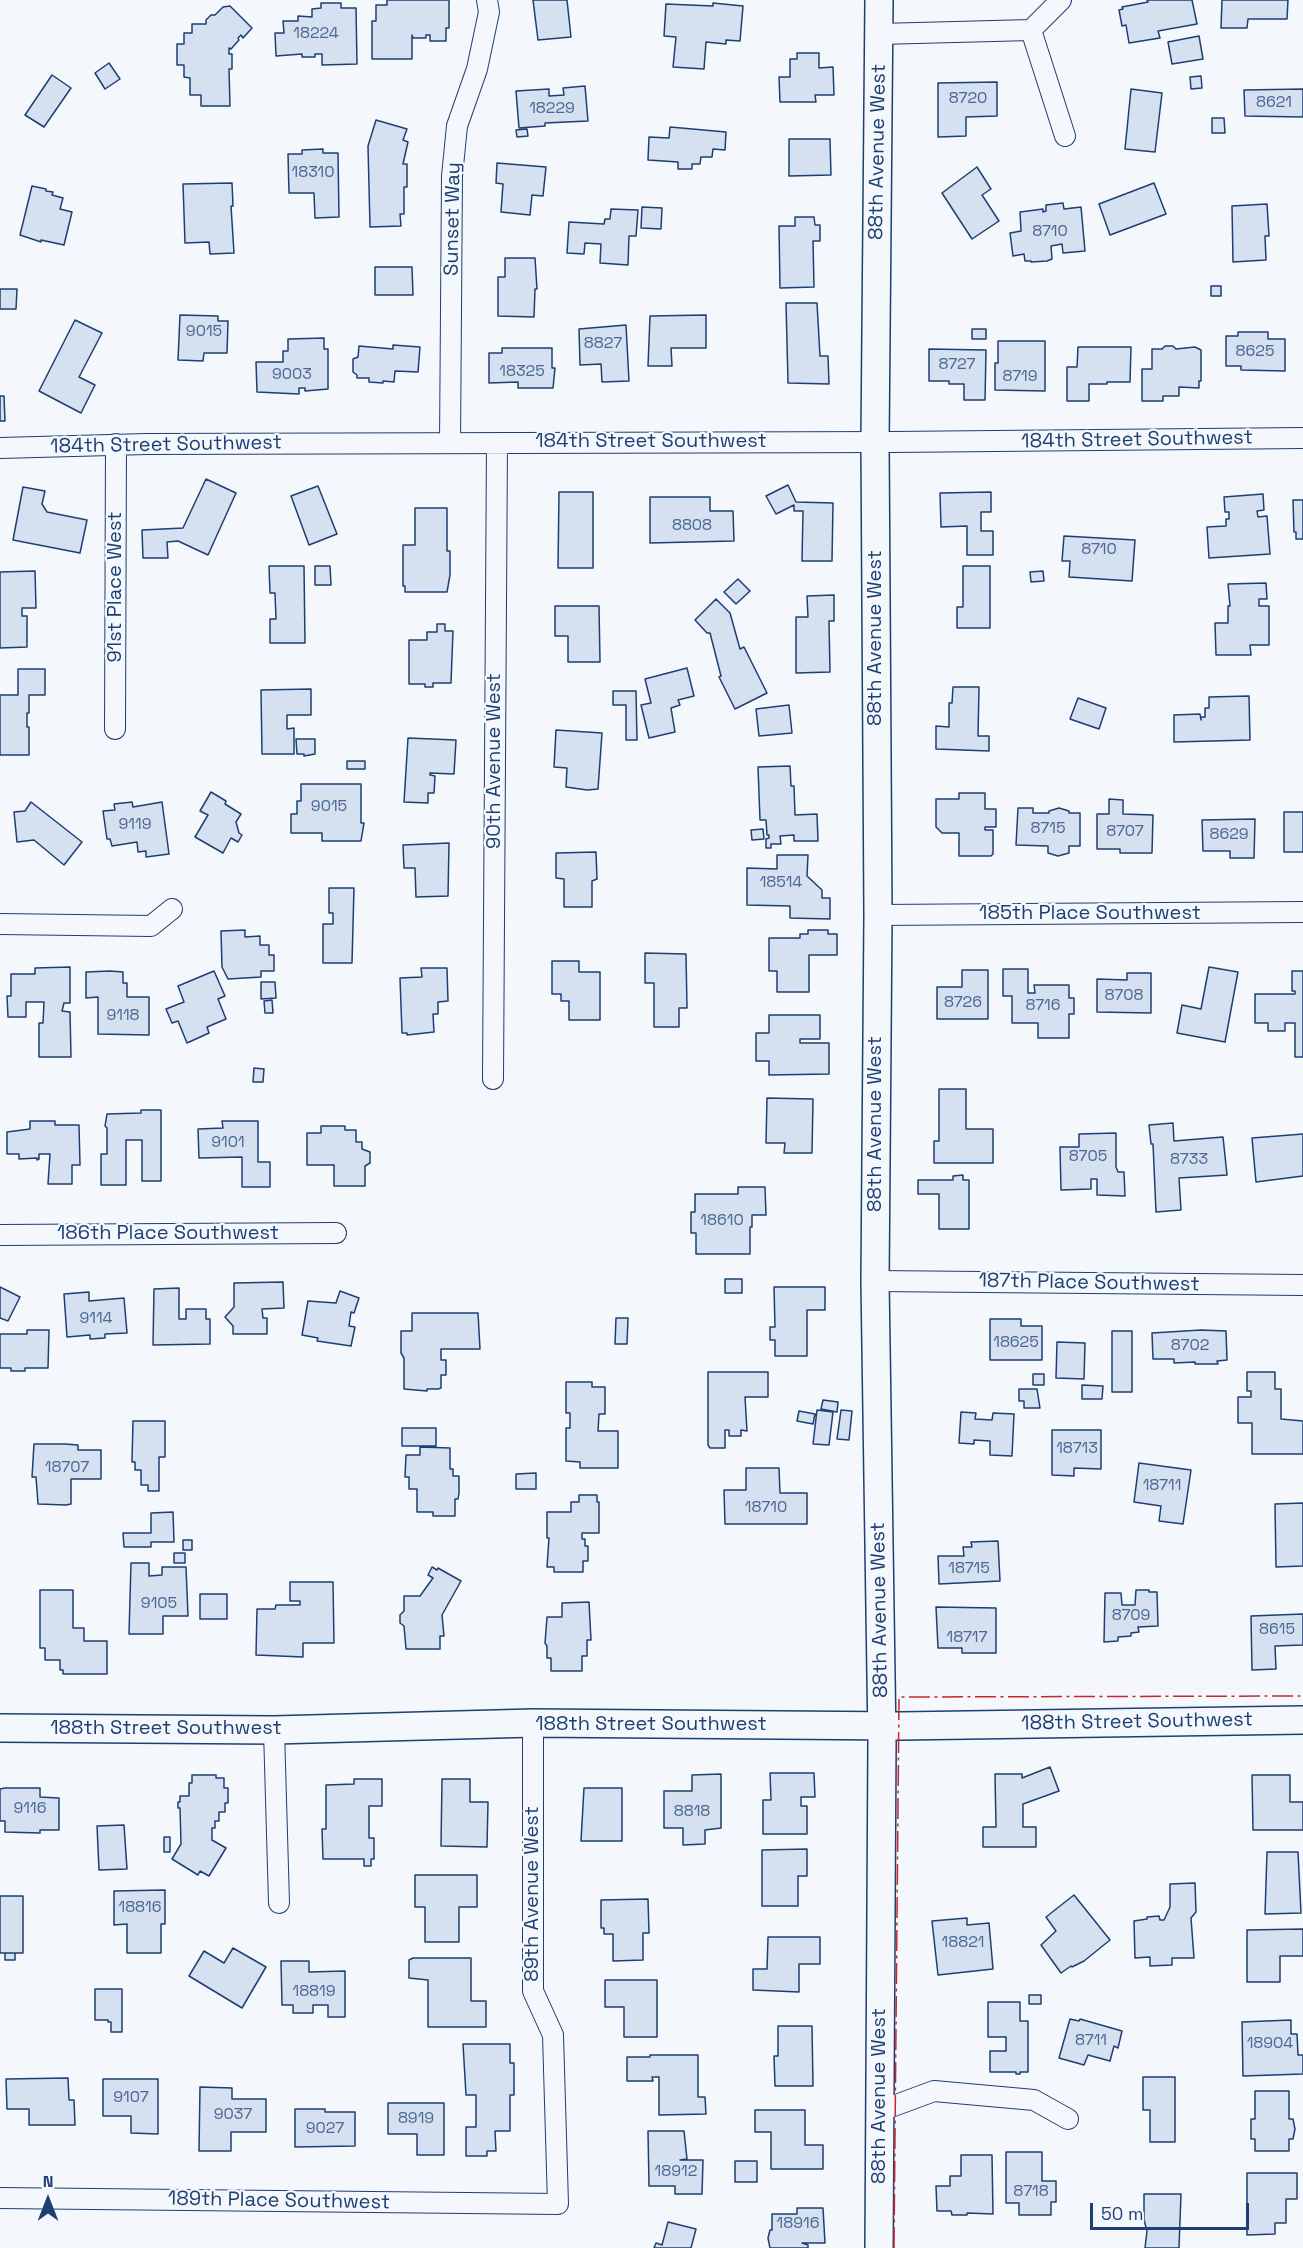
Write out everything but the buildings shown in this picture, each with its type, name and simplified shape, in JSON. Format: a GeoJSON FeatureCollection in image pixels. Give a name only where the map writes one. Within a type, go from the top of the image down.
{"type":"FeatureCollection","features":[{"type":"Feature","properties":{"kind":"street","name":"Sunset Way"},"geometry":{"type":"LineString","coordinates":[[450,442],[452,177],[457,126],[477,69],[489,12],[487,0]]}},
{"type":"Feature","properties":{"kind":"street","name":"88th Avenue West"},"geometry":{"type":"LineString","coordinates":[[879,0],[875,442],[878,915],[875,1281],[882,1726],[879,2248]]}},
{"type":"Feature","properties":{"kind":"street"},"geometry":{"type":"LineString","coordinates":[[879,34],[1031,30],[1061,0]]}},
{"type":"Feature","properties":{"kind":"street"},"geometry":{"type":"LineString","coordinates":[[1031,30],[1065,136]]}},
{"type":"Feature","properties":{"kind":"street","name":"184th Street Southwest"},"geometry":{"type":"LineString","coordinates":[[0,448],[116,444],[875,442],[1303,438]]}},
{"type":"Feature","properties":{"kind":"street","name":"90th Avenue West"},"geometry":{"type":"LineString","coordinates":[[493,1078],[497,442]]}},
{"type":"Feature","properties":{"kind":"street","name":"91st Place West"},"geometry":{"type":"LineString","coordinates":[[115,729],[116,444]]}},
{"type":"Feature","properties":{"kind":"street"},"geometry":{"type":"LineString","coordinates":[[0,924],[151,926],[172,909]]}},
{"type":"Feature","properties":{"kind":"street","name":"185th Place Southwest"},"geometry":{"type":"LineString","coordinates":[[878,915],[1303,912]]}},
{"type":"Feature","properties":{"kind":"street","name":"186th Place Southwest"},"geometry":{"type":"LineString","coordinates":[[0,1235],[336,1233]]}},
{"type":"Feature","properties":{"kind":"street","name":"187th Place Southwest"},"geometry":{"type":"LineString","coordinates":[[875,1281],[1303,1285]]}},
{"type":"Feature","properties":{"kind":"street","name":"188th Street Southwest"},"geometry":{"type":"LineString","coordinates":[[0,1728],[274,1731],[533,1724],[882,1726],[1303,1720]]}},
{"type":"Feature","properties":{"kind":"street","name":"89th Avenue West"},"geometry":{"type":"LineString","coordinates":[[533,1724],[533,1990],[553,2035],[558,2204]]}},
{"type":"Feature","properties":{"kind":"street"},"geometry":{"type":"LineString","coordinates":[[274,1731],[279,1903]]}},
{"type":"Feature","properties":{"kind":"street"},"geometry":{"type":"LineString","coordinates":[[880,2111],[934,2091],[1034,2100],[1068,2119]]}},
{"type":"Feature","properties":{"kind":"street","name":"189th Place Southwest"},"geometry":{"type":"LineString","coordinates":[[0,2198],[558,2204]]}},
{"type":"Feature","properties":{"kind":"power"},"geometry":{"type":"LineString","coordinates":[[894,2248],[899,1697],[1303,1696]]}}]}
